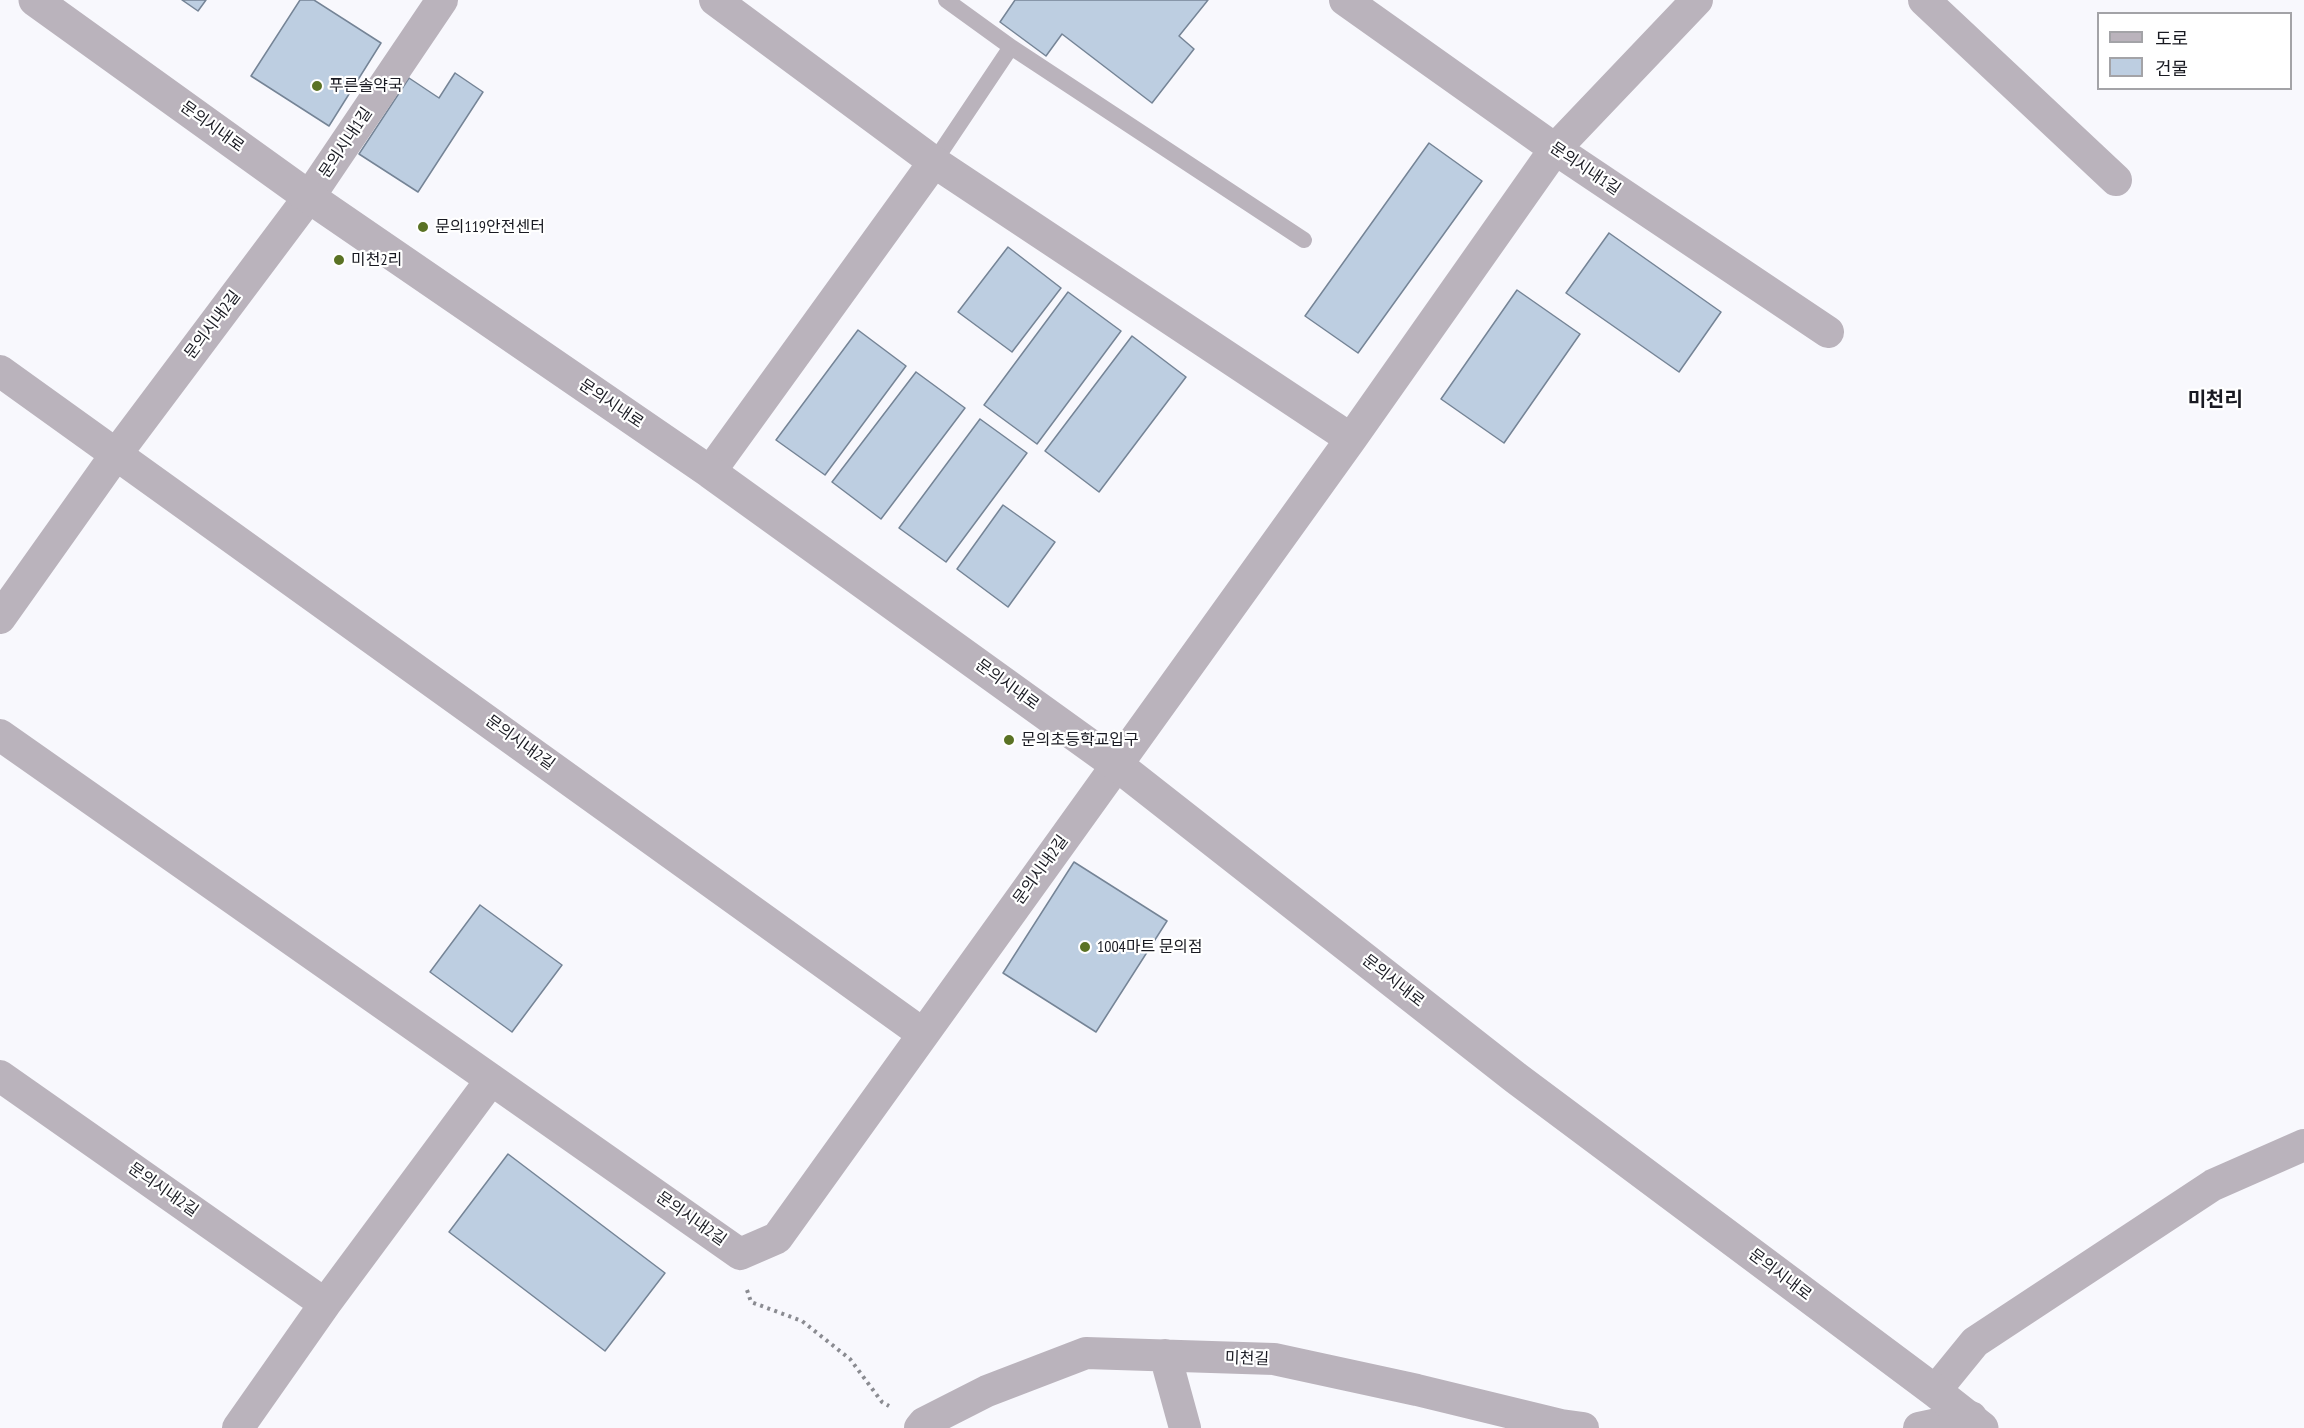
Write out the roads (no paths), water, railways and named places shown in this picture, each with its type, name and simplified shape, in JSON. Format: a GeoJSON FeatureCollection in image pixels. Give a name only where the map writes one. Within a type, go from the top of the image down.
{"type":"FeatureCollection","features":[{"type":"Feature","properties":{"kind":"street","name":"문의시내로"},"geometry":{"type":"LineString","coordinates":[[35,0],[309,197],[710,472],[1117,765],[1516,1078],[1976,1423]]}},
{"type":"Feature","properties":{"kind":"street","name":"문의시내1길"},"geometry":{"type":"LineString","coordinates":[[309,197],[442,0]]}},
{"type":"Feature","properties":{"kind":"street"},"geometry":{"type":"LineString","coordinates":[[715,0],[934,162],[1352,439]]}},
{"type":"Feature","properties":{"kind":"street","name":"문의시내1길"},"geometry":{"type":"LineString","coordinates":[[1345,0],[1555,149],[1828,332]]}},
{"type":"Feature","properties":{"kind":"street","name":"문의시내2길"},"geometry":{"type":"LineString","coordinates":[[0,735],[740,1254],[777,1238],[1352,439],[1555,149],[1697,0]]}},
{"type":"Feature","properties":{"kind":"street"},"geometry":{"type":"LineString","coordinates":[[1924,0],[2116,180]]}},
{"type":"Feature","properties":{"kind":"street"},"geometry":{"type":"LineString","coordinates":[[710,472],[934,162]]}},
{"type":"Feature","properties":{"kind":"street","name":"문의시내2길"},"geometry":{"type":"LineString","coordinates":[[0,618],[117,453],[309,197]]}},
{"type":"Feature","properties":{"kind":"street","name":"문의시내2길"},"geometry":{"type":"LineString","coordinates":[[0,371],[923,1034]]}},
{"type":"Feature","properties":{"kind":"street","name":"문의시내2길"},"geometry":{"type":"LineString","coordinates":[[0,1076],[325,1304]]}},
{"type":"Feature","properties":{"kind":"street"},"geometry":{"type":"LineString","coordinates":[[238,1428],[325,1304],[491,1080]]}},
{"type":"Feature","properties":{"kind":"street"},"geometry":{"type":"LineString","coordinates":[[1935,1391],[1976,1342],[2213,1185],[2304,1145]]}},
{"type":"Feature","properties":{"kind":"street","name":"미천길"},"geometry":{"type":"LineString","coordinates":[[920,1428],[924,1423],[987,1391],[1086,1353],[1274,1359],[1417,1390],[1561,1425],[1583,1428]]}},
{"type":"Feature","properties":{"kind":"street"},"geometry":{"type":"LineString","coordinates":[[1165,1355],[1185,1428]]}},
{"type":"Feature","properties":{"kind":"street"},"geometry":{"type":"LineString","coordinates":[[1919,1428],[1976,1423]]}},
{"type":"Feature","properties":{"kind":"lane"},"geometry":{"type":"LineString","coordinates":[[946,0],[1011,47],[1304,240]]}},
{"type":"Feature","properties":{"kind":"lane"},"geometry":{"type":"LineString","coordinates":[[934,162],[1011,47]]}},
{"type":"Feature","properties":{"kind":"place","name":"푸른솔약국"},"geometry":{"type":"Point","coordinates":[317,86]}},
{"type":"Feature","properties":{"kind":"place","name":"문의119안전센터"},"geometry":{"type":"Point","coordinates":[423,227]}},
{"type":"Feature","properties":{"kind":"place","name":"미천2리"},"geometry":{"type":"Point","coordinates":[339,260]}},
{"type":"Feature","properties":{"kind":"place","name":"문의초등학교입구"},"geometry":{"type":"Point","coordinates":[1009,740]}},
{"type":"Feature","properties":{"kind":"place","name":"1004마트 문의점"},"geometry":{"type":"Point","coordinates":[1085,947]}},
{"type":"Feature","properties":{"kind":"district","name":"미천리"},"geometry":{"type":"Point","coordinates":[2215,400]}}]}
